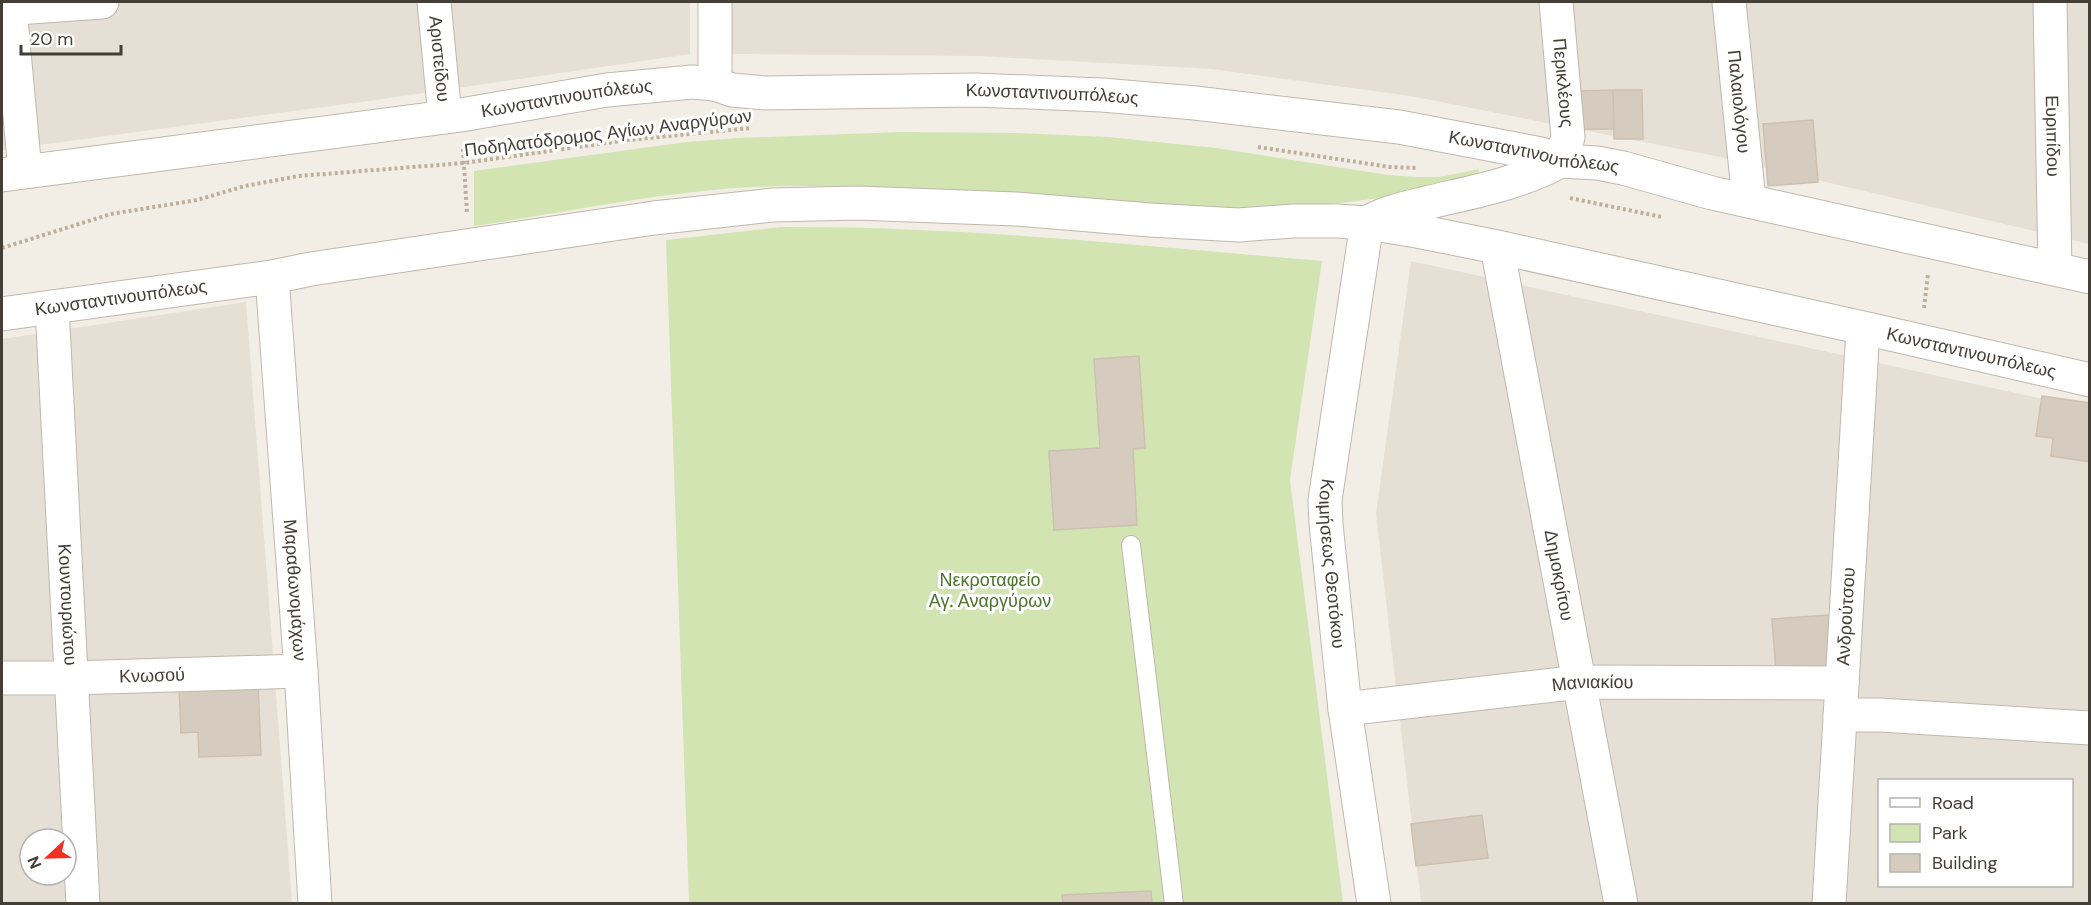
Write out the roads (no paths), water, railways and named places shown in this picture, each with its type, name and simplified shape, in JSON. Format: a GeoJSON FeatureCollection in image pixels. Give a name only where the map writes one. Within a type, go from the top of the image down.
{"type":"FeatureCollection","features":[{"type":"Feature","properties":{"kind":"street"},"geometry":{"type":"LineString","coordinates":[[13,173],[6,9],[102,2]]}},
{"type":"Feature","properties":{"kind":"street","name":"Αριστείδου"},"geometry":{"type":"LineString","coordinates":[[434,2],[453,116]]}},
{"type":"Feature","properties":{"kind":"street"},"geometry":{"type":"LineString","coordinates":[[715,2],[715,84]]}},
{"type":"Feature","properties":{"kind":"street","name":"Περικλέους"},"geometry":{"type":"LineString","coordinates":[[1556,2],[1568,137],[1560,161]]}},
{"type":"Feature","properties":{"kind":"street","name":"Παλαιολόγου"},"geometry":{"type":"LineString","coordinates":[[1729,2],[1749,201]]}},
{"type":"Feature","properties":{"kind":"street","name":"Ευριπίδου"},"geometry":{"type":"LineString","coordinates":[[2050,2],[2055,269]]}},
{"type":"Feature","properties":{"kind":"street","name":"Κωνσταντινουπόλεως"},"geometry":{"type":"LineString","coordinates":[[13,173],[453,116],[607,90],[692,82],[715,84],[732,90],[765,93],[976,90],[1102,95],[1195,103],[1399,128],[1541,154],[1560,161],[1597,163],[1712,193],[2090,277]]}},
{"type":"Feature","properties":{"kind":"street"},"geometry":{"type":"LineString","coordinates":[[1367,223],[1399,210],[1518,180],[1539,173],[1560,161]]}},
{"type":"Feature","properties":{"kind":"street","name":"Κωνσταντινουπόλεως"},"geometry":{"type":"LineString","coordinates":[[2,314],[272,277],[311,269],[654,219],[773,205],[857,202],[1017,209],[1238,225],[1302,221],[1367,223],[1497,247],[2090,380]]}},
{"type":"Feature","properties":{"kind":"street","name":"Κοιμήσεως Θεοτόκου"},"geometry":{"type":"LineString","coordinates":[[1367,223],[1325,500],[1345,710],[1374,903]]}},
{"type":"Feature","properties":{"kind":"street","name":"Δημοκρίτου"},"geometry":{"type":"LineString","coordinates":[[1497,247],[1621,903]]}},
{"type":"Feature","properties":{"kind":"street","name":"Μαραθωνομάχων"},"geometry":{"type":"LineString","coordinates":[[272,277],[301,671],[315,903]]}},
{"type":"Feature","properties":{"kind":"street","name":"Κουντουριώτου"},"geometry":{"type":"LineString","coordinates":[[52,307],[83,903]]}},
{"type":"Feature","properties":{"kind":"street","name":"Ανδρούτσου"},"geometry":{"type":"LineString","coordinates":[[1829,903],[1863,329]]}},
{"type":"Feature","properties":{"kind":"street","name":"Κνωσού"},"geometry":{"type":"LineString","coordinates":[[2,678],[301,671]]}},
{"type":"Feature","properties":{"kind":"street","name":"Μανιακίου"},"geometry":{"type":"LineString","coordinates":[[1345,710],[1580,682],[1842,683]]}},
{"type":"Feature","properties":{"kind":"street"},"geometry":{"type":"LineString","coordinates":[[1840,715],[1880,715],[2090,728]]}},
{"type":"Feature","properties":{"kind":"lane"},"geometry":{"type":"LineString","coordinates":[[1131,545],[1174,903]]}},
{"type":"Feature","properties":{"kind":"park label","name":"Νεκροταφείο Αγ. Αναργύρων"},"geometry":{"type":"Point","coordinates":[990,590]}}]}
